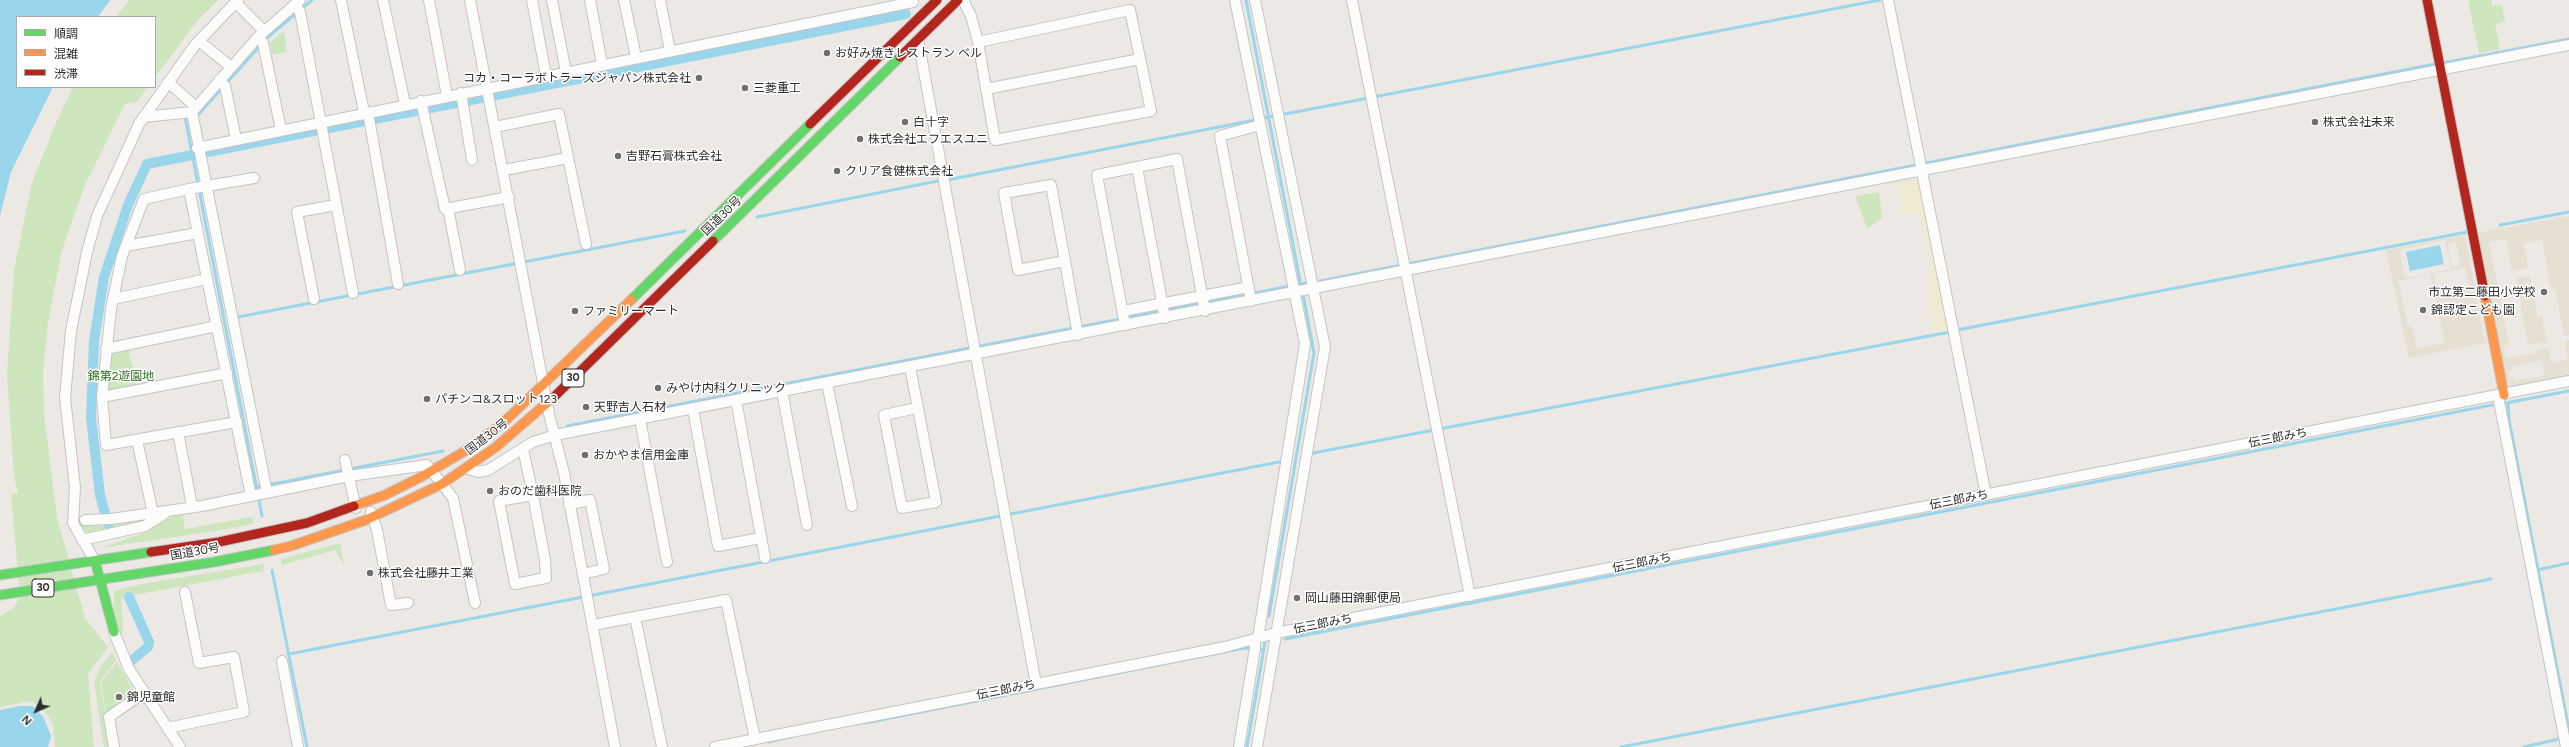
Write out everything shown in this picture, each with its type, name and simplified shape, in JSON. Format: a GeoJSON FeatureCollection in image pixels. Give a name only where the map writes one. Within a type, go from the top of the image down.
{"type":"FeatureCollection","features":[{"type":"Feature","properties":{"kind":"main road","name":"国道30号"},"geometry":{"type":"LineString","coordinates":[[0,575],[262,534],[307,523],[357,506],[370,510],[437,478],[545,384],[937,0]]}},
{"type":"Feature","properties":{"kind":"main road","name":"国道30号"},"geometry":{"type":"LineString","coordinates":[[0,595],[86,581],[101,580],[291,546],[344,529],[370,510],[437,478],[452,477],[496,447],[548,402],[918,41],[958,0]]}},
{"type":"Feature","properties":{"kind":"main road"},"geometry":{"type":"LineString","coordinates":[[2427,0],[2501,395]]}},
{"type":"Feature","properties":{"kind":"main road"},"geometry":{"type":"LineString","coordinates":[[95,561],[114,632]]}},
{"type":"Feature","properties":{"kind":"street"},"geometry":{"type":"LineString","coordinates":[[340,0],[368,116],[398,284]]}},
{"type":"Feature","properties":{"kind":"street"},"geometry":{"type":"LineString","coordinates":[[383,0],[404,104]]}},
{"type":"Feature","properties":{"kind":"street"},"geometry":{"type":"LineString","coordinates":[[429,0],[448,96]]}},
{"type":"Feature","properties":{"kind":"street"},"geometry":{"type":"LineString","coordinates":[[470,0],[548,402],[594,625],[616,747]]}},
{"type":"Feature","properties":{"kind":"street"},"geometry":{"type":"LineString","coordinates":[[532,0],[546,76]]}},
{"type":"Feature","properties":{"kind":"street"},"geometry":{"type":"LineString","coordinates":[[552,0],[566,72]]}},
{"type":"Feature","properties":{"kind":"street"},"geometry":{"type":"LineString","coordinates":[[590,0],[602,64]]}},
{"type":"Feature","properties":{"kind":"street"},"geometry":{"type":"LineString","coordinates":[[624,0],[636,57]]}},
{"type":"Feature","properties":{"kind":"street"},"geometry":{"type":"LineString","coordinates":[[660,0],[670,50]]}},
{"type":"Feature","properties":{"kind":"street"},"geometry":{"type":"LineString","coordinates":[[963,0],[971,16],[978,42],[995,140],[1151,111],[1130,10],[978,42]]}},
{"type":"Feature","properties":{"kind":"street"},"geometry":{"type":"LineString","coordinates":[[1235,0],[1260,125],[1300,289],[1325,353],[1257,747]]}},
{"type":"Feature","properties":{"kind":"street"},"geometry":{"type":"LineString","coordinates":[[1239,747],[1305,344],[1300,289],[1255,0]]}},
{"type":"Feature","properties":{"kind":"street"},"geometry":{"type":"LineString","coordinates":[[1352,0],[1470,596]]}},
{"type":"Feature","properties":{"kind":"street"},"geometry":{"type":"LineString","coordinates":[[1888,0],[1986,495]]}},
{"type":"Feature","properties":{"kind":"street"},"geometry":{"type":"LineString","coordinates":[[95,561],[73,523],[74,487],[65,398],[71,331],[79,286],[96,218],[143,117],[200,41],[236,1],[261,38],[280,130]]}},
{"type":"Feature","properties":{"kind":"street"},"geometry":{"type":"LineString","coordinates":[[198,152],[236,139],[280,130],[321,127],[368,116],[404,104],[423,106],[448,96],[462,99],[489,94],[546,76],[913,1],[918,41],[1036,684]]}},
{"type":"Feature","properties":{"kind":"street"},"geometry":{"type":"LineString","coordinates":[[143,117],[194,110],[222,83],[230,67],[298,6]]}},
{"type":"Feature","properties":{"kind":"street"},"geometry":{"type":"LineString","coordinates":[[298,6],[353,293]]}},
{"type":"Feature","properties":{"kind":"street"},"geometry":{"type":"LineString","coordinates":[[200,41],[230,67]]}},
{"type":"Feature","properties":{"kind":"street"},"geometry":{"type":"LineString","coordinates":[[466,468],[478,472],[488,470],[533,442],[555,436],[910,367],[975,350],[1077,330],[1124,318],[1250,294],[1300,289],[1404,267],[2440,66],[2569,45]]}},
{"type":"Feature","properties":{"kind":"street"},"geometry":{"type":"LineString","coordinates":[[986,89],[1140,59]]}},
{"type":"Feature","properties":{"kind":"street"},"geometry":{"type":"LineString","coordinates":[[168,82],[194,110],[198,152],[198,233],[236,422],[261,491]]}},
{"type":"Feature","properties":{"kind":"street"},"geometry":{"type":"LineString","coordinates":[[222,83],[236,139]]}},
{"type":"Feature","properties":{"kind":"street"},"geometry":{"type":"LineString","coordinates":[[462,99],[472,160]]}},
{"type":"Feature","properties":{"kind":"street"},"geometry":{"type":"LineString","coordinates":[[423,106],[445,209],[509,197]]}},
{"type":"Feature","properties":{"kind":"street"},"geometry":{"type":"LineString","coordinates":[[495,127],[559,114],[586,244]]}},
{"type":"Feature","properties":{"kind":"street"},"geometry":{"type":"LineString","coordinates":[[1250,294],[1220,136],[1260,125]]}},
{"type":"Feature","properties":{"kind":"street"},"geometry":{"type":"LineString","coordinates":[[504,170],[568,158]]}},
{"type":"Feature","properties":{"kind":"street"},"geometry":{"type":"LineString","coordinates":[[1124,318],[1097,176],[1137,167],[1177,160],[1204,303]]}},
{"type":"Feature","properties":{"kind":"street"},"geometry":{"type":"LineString","coordinates":[[1137,167],[1164,311]]}},
{"type":"Feature","properties":{"kind":"street"},"geometry":{"type":"LineString","coordinates":[[236,422],[106,445],[102,397],[106,350],[113,299],[126,246],[144,199],[198,187],[254,178]]}},
{"type":"Feature","properties":{"kind":"street"},"geometry":{"type":"LineString","coordinates":[[1065,261],[1018,270],[1004,193],[1051,185],[1065,261],[1077,330]]}},
{"type":"Feature","properties":{"kind":"street"},"geometry":{"type":"LineString","coordinates":[[198,187],[261,491]]}},
{"type":"Feature","properties":{"kind":"street"},"geometry":{"type":"LineString","coordinates":[[314,299],[297,212],[336,205]]}},
{"type":"Feature","properties":{"kind":"street"},"geometry":{"type":"LineString","coordinates":[[448,208],[460,270]]}},
{"type":"Feature","properties":{"kind":"street"},"geometry":{"type":"LineString","coordinates":[[126,246],[198,233]]}},
{"type":"Feature","properties":{"kind":"street"},"geometry":{"type":"LineString","coordinates":[[113,299],[208,279]]}},
{"type":"Feature","properties":{"kind":"street"},"geometry":{"type":"LineString","coordinates":[[1124,318],[1250,294]]}},
{"type":"Feature","properties":{"kind":"street"},"geometry":{"type":"LineString","coordinates":[[106,350],[217,326]]}},
{"type":"Feature","properties":{"kind":"street"},"geometry":{"type":"LineString","coordinates":[[910,367],[936,502],[902,508],[884,415],[917,408]]}},
{"type":"Feature","properties":{"kind":"street"},"geometry":{"type":"LineString","coordinates":[[102,397],[226,373]]}},
{"type":"Feature","properties":{"kind":"street","name":"伝三郎みち"},"geometry":{"type":"LineString","coordinates":[[715,747],[1226,647],[1255,644],[1276,633],[2569,381]]}},
{"type":"Feature","properties":{"kind":"street"},"geometry":{"type":"LineString","coordinates":[[827,383],[852,506]]}},
{"type":"Feature","properties":{"kind":"street"},"geometry":{"type":"LineString","coordinates":[[782,391],[807,524]]}},
{"type":"Feature","properties":{"kind":"street"},"geometry":{"type":"LineString","coordinates":[[2501,395],[2566,747]]}},
{"type":"Feature","properties":{"kind":"street"},"geometry":{"type":"LineString","coordinates":[[736,400],[765,558]]}},
{"type":"Feature","properties":{"kind":"street"},"geometry":{"type":"LineString","coordinates":[[693,409],[718,546],[761,538]]}},
{"type":"Feature","properties":{"kind":"street"},"geometry":{"type":"LineString","coordinates":[[640,419],[667,562]]}},
{"type":"Feature","properties":{"kind":"street"},"geometry":{"type":"LineString","coordinates":[[178,432],[192,506]]}},
{"type":"Feature","properties":{"kind":"street"},"geometry":{"type":"LineString","coordinates":[[137,440],[153,514]]}},
{"type":"Feature","properties":{"kind":"street"},"geometry":{"type":"LineString","coordinates":[[523,449],[532,495],[546,578],[515,584],[499,501],[532,495]]}},
{"type":"Feature","properties":{"kind":"street"},"geometry":{"type":"LineString","coordinates":[[85,520],[106,520],[169,511],[261,491],[347,469],[427,465],[453,498],[475,603]]}},
{"type":"Feature","properties":{"kind":"street"},"geometry":{"type":"LineString","coordinates":[[344,529],[357,506],[347,469]]}},
{"type":"Feature","properties":{"kind":"street"},"geometry":{"type":"LineString","coordinates":[[569,504],[590,500],[604,569],[583,574]]}},
{"type":"Feature","properties":{"kind":"street"},"geometry":{"type":"LineString","coordinates":[[370,510],[391,605],[408,603]]}},
{"type":"Feature","properties":{"kind":"street"},"geometry":{"type":"LineString","coordinates":[[82,540],[145,526],[169,511]]}},
{"type":"Feature","properties":{"kind":"street"},"geometry":{"type":"LineString","coordinates":[[168,728],[244,712],[234,657],[200,663],[184,592]]}},
{"type":"Feature","properties":{"kind":"street"},"geometry":{"type":"LineString","coordinates":[[594,625],[726,600],[756,739]]}},
{"type":"Feature","properties":{"kind":"street"},"geometry":{"type":"LineString","coordinates":[[635,617],[662,747]]}},
{"type":"Feature","properties":{"kind":"street"},"geometry":{"type":"LineString","coordinates":[[114,632],[129,670],[180,747]]}},
{"type":"Feature","properties":{"kind":"street"},"geometry":{"type":"LineString","coordinates":[[282,661],[298,747]]}},
{"type":"Feature","properties":{"kind":"street"},"geometry":{"type":"LineString","coordinates":[[114,747],[109,717],[144,693]]}},
{"type":"Feature","properties":{"kind":"shaded area"},"geometry":{"type":"Polygon","coordinates":[[[2569,216],[2569,335],[2564,336],[2555,289],[2551,290],[2542,240],[2524,243],[2528,268],[2512,271],[2506,239],[2489,242],[2509,345],[2504,346],[2506,358],[2537,353],[2537,350],[2548,348],[2551,363],[2568,359],[2565,340],[2569,340],[2569,376],[2513,387],[2507,382],[2477,233],[2569,216]],[[2542,360],[2511,367],[2512,370],[2508,371],[2509,378],[2514,377],[2515,381],[2545,375],[2542,360]]]}},
{"type":"Feature","properties":{"kind":"shaded area"},"geometry":{"type":"Polygon","coordinates":[[[2465,235],[2485,343],[2409,358],[2386,250],[2465,235]],[[2445,240],[2400,250],[2405,278],[2451,269],[2445,240]],[[2456,242],[2448,243],[2452,267],[2460,265],[2456,242]],[[2465,268],[2434,274],[2438,295],[2469,289],[2465,268]],[[2430,274],[2398,281],[2408,325],[2412,325],[2417,348],[2445,343],[2430,274]]]}},
{"type":"Feature","properties":{"kind":"shaded area"},"geometry":{"type":"Polygon","coordinates":[[[2530,276],[2538,318],[2542,317],[2547,342],[2528,345],[2516,279],[2530,276]]]}},
{"type":"Feature","properties":{"kind":"green space"},"geometry":{"type":"Polygon","coordinates":[[[129,0],[218,0],[198,20],[156,76],[156,16],[117,16],[129,0]]]}},
{"type":"Feature","properties":{"kind":"green space"},"geometry":{"type":"Polygon","coordinates":[[[2468,0],[2491,0],[2492,6],[2502,5],[2505,22],[2495,24],[2500,49],[2479,53],[2468,0]]]}},
{"type":"Feature","properties":{"kind":"green space"},"geometry":{"type":"Polygon","coordinates":[[[284,31],[287,52],[272,55],[270,42],[284,31]]]}},
{"type":"Feature","properties":{"kind":"green space"},"geometry":{"type":"Polygon","coordinates":[[[73,88],[147,88],[137,102],[125,104],[84,187],[61,253],[48,324],[43,372],[44,414],[57,518],[85,618],[108,647],[88,674],[94,747],[55,747],[53,723],[43,710],[31,701],[0,707],[0,616],[14,608],[20,596],[11,494],[18,493],[14,477],[7,375],[14,270],[32,183],[55,125],[73,88]]]}},
{"type":"Feature","properties":{"kind":"green space"},"geometry":{"type":"Polygon","coordinates":[[[1879,192],[1882,219],[1867,228],[1855,196],[1879,192]]]}},
{"type":"Feature","properties":{"kind":"green space","name":"錦第2遊園地"},"geometry":{"type":"Polygon","coordinates":[[[128,347],[137,387],[110,392],[107,390],[110,352],[128,347]]]}},
{"type":"Feature","properties":{"kind":"green space"},"geometry":{"type":"Polygon","coordinates":[[[179,512],[182,512],[185,529],[252,517],[254,522],[252,524],[221,530],[101,548],[146,532],[179,512]]]}},
{"type":"Feature","properties":{"kind":"green space"},"geometry":{"type":"Polygon","coordinates":[[[149,519],[135,526],[87,533],[77,522],[103,526],[149,519]]]}},
{"type":"Feature","properties":{"kind":"green space"},"geometry":{"type":"Polygon","coordinates":[[[340,543],[344,565],[335,550],[282,565],[281,559],[340,543]]]}},
{"type":"Feature","properties":{"kind":"green space"},"geometry":{"type":"Polygon","coordinates":[[[264,564],[263,571],[124,597],[121,601],[123,632],[120,634],[114,609],[114,591],[142,584],[264,564]]]}},
{"type":"Feature","properties":{"kind":"green space"},"geometry":{"type":"Polygon","coordinates":[[[113,652],[116,660],[100,682],[111,747],[104,747],[94,682],[101,666],[113,652]]]}},
{"type":"Feature","properties":{"kind":"green space"},"geometry":{"type":"Polygon","coordinates":[[[117,662],[135,693],[106,712],[101,682],[117,662]]]}},
{"type":"Feature","properties":{"kind":"sand"},"geometry":{"type":"Polygon","coordinates":[[[1920,178],[1949,328],[1931,332],[1929,259],[1919,213],[1903,217],[1897,183],[1920,178]]]}},
{"type":"Feature","properties":{"kind":"water"},"geometry":{"type":"Polygon","coordinates":[[[0,0],[110,0],[99,16],[16,16],[16,88],[53,88],[11,172],[0,216],[0,0]]]}},
{"type":"Feature","properties":{"kind":"water"},"geometry":{"type":"Polygon","coordinates":[[[2440,245],[2444,264],[2410,271],[2406,252],[2440,245]]]}},
{"type":"Feature","properties":{"kind":"water"},"geometry":{"type":"Polygon","coordinates":[[[20,706],[33,706],[44,718],[51,736],[48,747],[0,747],[0,710],[20,706]]]}},
{"type":"Feature","properties":{"kind":"waterway"},"geometry":{"type":"LineString","coordinates":[[197,116],[267,38],[312,0]]}},
{"type":"Feature","properties":{"kind":"waterway"},"geometry":{"type":"LineString","coordinates":[[1246,0],[1301,286]]}},
{"type":"Feature","properties":{"kind":"waterway"},"geometry":{"type":"LineString","coordinates":[[1285,114],[1880,0]]}},
{"type":"Feature","properties":{"kind":"waterway"},"geometry":{"type":"LineString","coordinates":[[108,524],[100,495],[91,418],[94,341],[104,277],[128,205],[147,164],[906,14]]}},
{"type":"Feature","properties":{"kind":"waterway"},"geometry":{"type":"LineString","coordinates":[[2443,63],[2569,39]]}},
{"type":"Feature","properties":{"kind":"waterway"},"geometry":{"type":"LineString","coordinates":[[1320,281],[2435,64]]}},
{"type":"Feature","properties":{"kind":"waterway"},"geometry":{"type":"LineString","coordinates":[[1264,118],[1273,116]]}},
{"type":"Feature","properties":{"kind":"waterway"},"geometry":{"type":"LineString","coordinates":[[185,117],[262,516]]}},
{"type":"Feature","properties":{"kind":"waterway"},"geometry":{"type":"LineString","coordinates":[[947,180],[1255,120]]}},
{"type":"Feature","properties":{"kind":"waterway"},"geometry":{"type":"LineString","coordinates":[[757,217],[938,181]]}},
{"type":"Feature","properties":{"kind":"waterway"},"geometry":{"type":"LineString","coordinates":[[2500,225],[2569,212]]}},
{"type":"Feature","properties":{"kind":"waterway"},"geometry":{"type":"LineString","coordinates":[[238,317],[685,231]]}},
{"type":"Feature","properties":{"kind":"waterway"},"geometry":{"type":"LineString","coordinates":[[1957,330],[2467,232]]}},
{"type":"Feature","properties":{"kind":"waterway"},"geometry":{"type":"LineString","coordinates":[[567,426],[1306,283]]}},
{"type":"Feature","properties":{"kind":"waterway"},"geometry":{"type":"LineString","coordinates":[[1269,616],[1314,353],[1303,293]]}},
{"type":"Feature","properties":{"kind":"waterway"},"geometry":{"type":"LineString","coordinates":[[1313,453],[1950,332]]}},
{"type":"Feature","properties":{"kind":"waterway"},"geometry":{"type":"LineString","coordinates":[[2506,403],[2569,391]]}},
{"type":"Feature","properties":{"kind":"waterway"},"geometry":{"type":"LineString","coordinates":[[2508,403],[2509,420],[2569,730]]}},
{"type":"Feature","properties":{"kind":"waterway"},"geometry":{"type":"LineString","coordinates":[[1285,639],[2492,405]]}},
{"type":"Feature","properties":{"kind":"waterway"},"geometry":{"type":"LineString","coordinates":[[257,487],[443,451]]}},
{"type":"Feature","properties":{"kind":"waterway"},"geometry":{"type":"LineString","coordinates":[[289,654],[1279,462]]}},
{"type":"Feature","properties":{"kind":"waterway"},"geometry":{"type":"LineString","coordinates":[[2537,570],[2569,563]]}},
{"type":"Feature","properties":{"kind":"waterway"},"geometry":{"type":"LineString","coordinates":[[272,570],[307,747]]}},
{"type":"Feature","properties":{"kind":"waterway"},"geometry":{"type":"LineString","coordinates":[[1621,747],[2491,579]]}},
{"type":"Feature","properties":{"kind":"waterway"},"geometry":{"type":"LineString","coordinates":[[129,597],[149,642],[148,647],[130,662]]}},
{"type":"Feature","properties":{"kind":"waterway"},"geometry":{"type":"LineString","coordinates":[[1247,747],[1265,642]]}},
{"type":"Feature","properties":{"kind":"waterway"},"geometry":{"type":"LineString","coordinates":[[865,723],[1244,648],[1264,650]]}},
{"type":"Feature","properties":{"kind":"waterway"},"geometry":{"type":"LineString","coordinates":[[768,742],[794,736]]}},
{"type":"Feature","properties":{"kind":"waterway"},"geometry":{"type":"LineString","coordinates":[[2524,747],[2559,739]]}},
{"type":"Feature","properties":{"kind":"traffic: fast"},"geometry":{"type":"LineString","coordinates":[[713,241],[900,57]]}},
{"type":"Feature","properties":{"kind":"traffic: fast"},"geometry":{"type":"LineString","coordinates":[[631,300],[810,124]]}},
{"type":"Feature","properties":{"kind":"traffic: fast"},"geometry":{"type":"LineString","coordinates":[[0,595],[214,562],[274,550]]}},
{"type":"Feature","properties":{"kind":"traffic: fast"},"geometry":{"type":"LineString","coordinates":[[0,575],[151,552]]}},
{"type":"Feature","properties":{"kind":"traffic: fast"},"geometry":{"type":"LineString","coordinates":[[95,561],[114,632]]}},
{"type":"Feature","properties":{"kind":"traffic: slow"},"geometry":{"type":"LineString","coordinates":[[2485,296],[2504,395]]}},
{"type":"Feature","properties":{"kind":"traffic: slow"},"geometry":{"type":"LineString","coordinates":[[354,506],[385,495],[421,477],[465,451],[503,423],[631,300]]}},
{"type":"Feature","properties":{"kind":"traffic: slow"},"geometry":{"type":"LineString","coordinates":[[274,550],[291,546],[366,520],[442,484],[496,447],[556,395]]}},
{"type":"Feature","properties":{"kind":"traffic: jam"},"geometry":{"type":"LineString","coordinates":[[810,124],[937,0]]}},
{"type":"Feature","properties":{"kind":"traffic: jam"},"geometry":{"type":"LineString","coordinates":[[900,57],[958,0]]}},
{"type":"Feature","properties":{"kind":"traffic: jam"},"geometry":{"type":"LineString","coordinates":[[2427,0],[2485,296]]}},
{"type":"Feature","properties":{"kind":"traffic: jam"},"geometry":{"type":"LineString","coordinates":[[556,395],[713,241]]}},
{"type":"Feature","properties":{"kind":"traffic: jam"},"geometry":{"type":"LineString","coordinates":[[151,552],[219,542],[307,523],[354,506]]}},
{"type":"Feature","properties":{"kind":"place","name":"お好み焼きレストラン ベル"},"geometry":{"type":"Point","coordinates":[827,53]}},
{"type":"Feature","properties":{"kind":"place","name":"コカ・コーラボトラーズジャパン株式会社"},"geometry":{"type":"Point","coordinates":[699,78]}},
{"type":"Feature","properties":{"kind":"place","name":"三菱重工"},"geometry":{"type":"Point","coordinates":[745,88]}},
{"type":"Feature","properties":{"kind":"place","name":"白十字"},"geometry":{"type":"Point","coordinates":[905,122]}},
{"type":"Feature","properties":{"kind":"place","name":"株式会社未来"},"geometry":{"type":"Point","coordinates":[2315,122]}},
{"type":"Feature","properties":{"kind":"place","name":"株式会社エフエスユニ"},"geometry":{"type":"Point","coordinates":[860,139]}},
{"type":"Feature","properties":{"kind":"place","name":"吉野石膏株式会社"},"geometry":{"type":"Point","coordinates":[618,156]}},
{"type":"Feature","properties":{"kind":"place","name":"クリア食健株式会社"},"geometry":{"type":"Point","coordinates":[837,171]}},
{"type":"Feature","properties":{"kind":"place","name":"市立第二藤田小学校"},"geometry":{"type":"Point","coordinates":[2544,292]}},
{"type":"Feature","properties":{"kind":"place","name":"錦認定こども園"},"geometry":{"type":"Point","coordinates":[2423,310]}},
{"type":"Feature","properties":{"kind":"place","name":"ファミリーマート"},"geometry":{"type":"Point","coordinates":[575,311]}},
{"type":"Feature","properties":{"kind":"place","name":"みやけ内科クリニック"},"geometry":{"type":"Point","coordinates":[658,388]}},
{"type":"Feature","properties":{"kind":"place","name":"パチンコ&スロット123"},"geometry":{"type":"Point","coordinates":[427,399]}},
{"type":"Feature","properties":{"kind":"place","name":"天野吉人石材"},"geometry":{"type":"Point","coordinates":[586,407]}},
{"type":"Feature","properties":{"kind":"place","name":"おかやま信用金庫"},"geometry":{"type":"Point","coordinates":[585,455]}},
{"type":"Feature","properties":{"kind":"place","name":"おのだ歯科医院"},"geometry":{"type":"Point","coordinates":[490,491]}},
{"type":"Feature","properties":{"kind":"place","name":"株式会社藤井工業"},"geometry":{"type":"Point","coordinates":[370,573]}},
{"type":"Feature","properties":{"kind":"place","name":"岡山藤田錦郵便局"},"geometry":{"type":"Point","coordinates":[1297,598]}},
{"type":"Feature","properties":{"kind":"place","name":"錦児童館"},"geometry":{"type":"Point","coordinates":[119,697]}}]}
